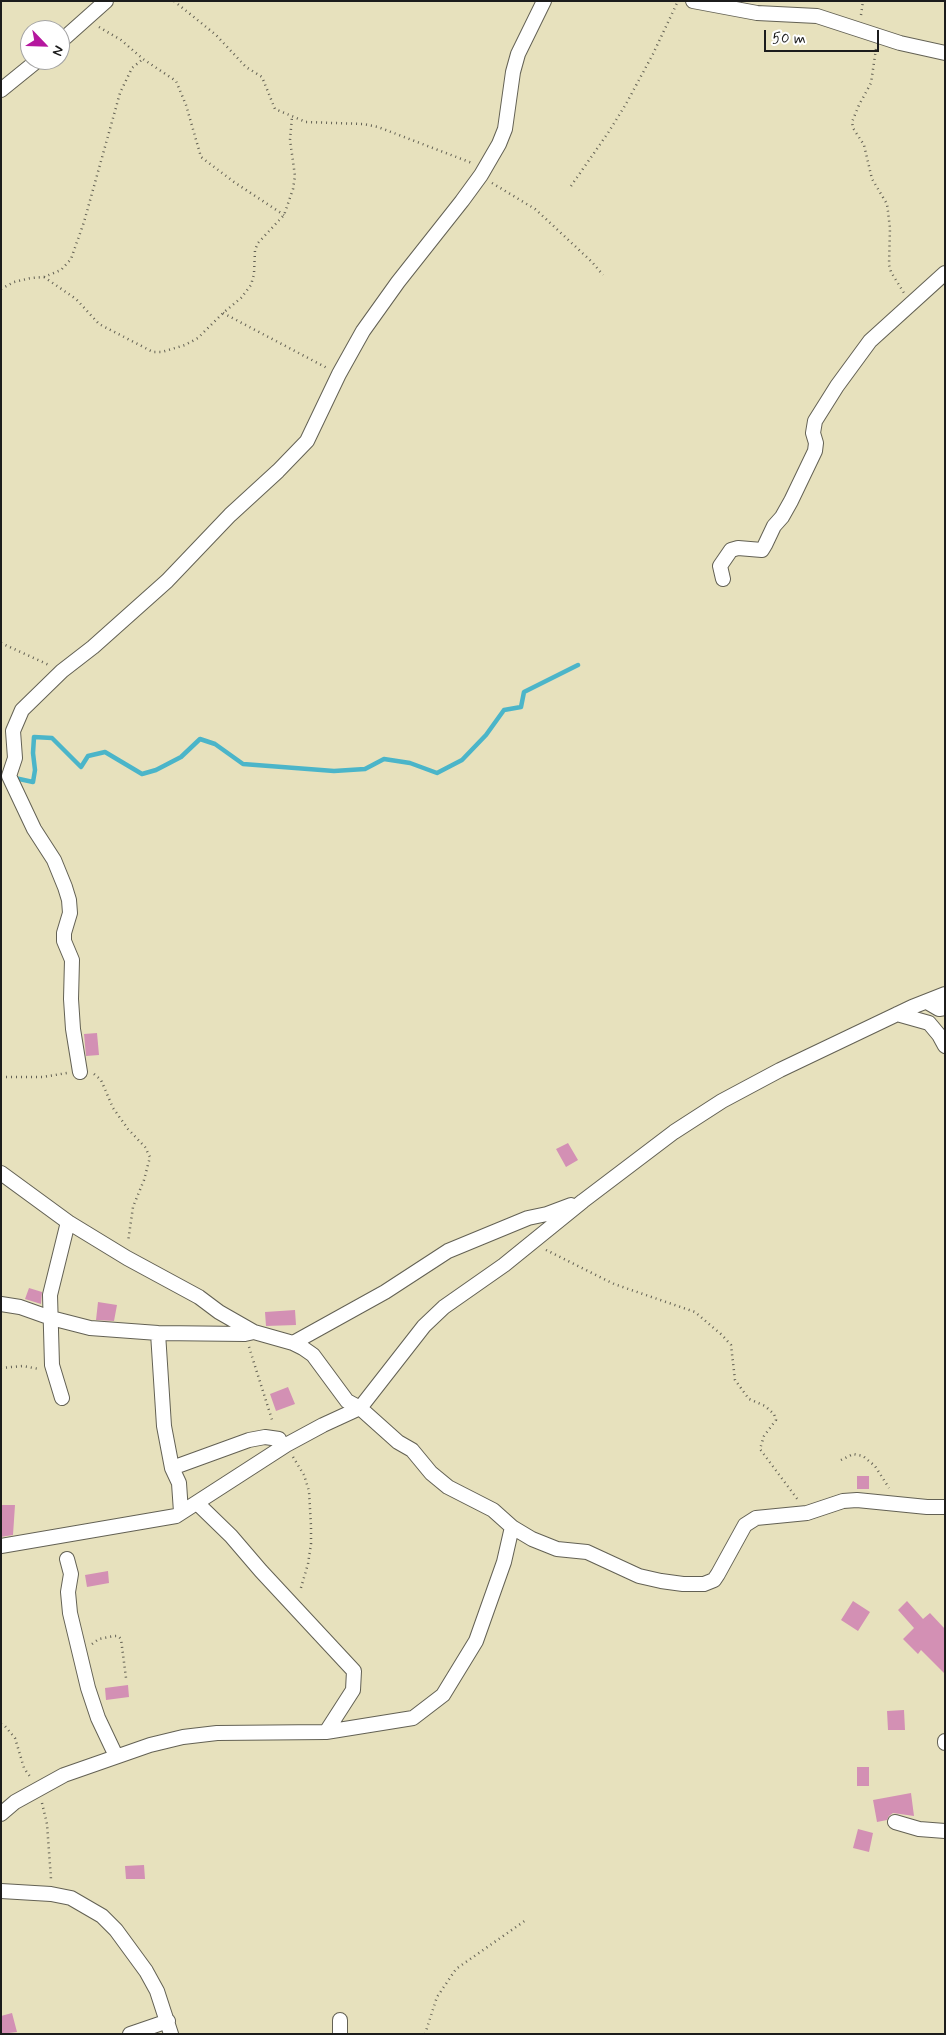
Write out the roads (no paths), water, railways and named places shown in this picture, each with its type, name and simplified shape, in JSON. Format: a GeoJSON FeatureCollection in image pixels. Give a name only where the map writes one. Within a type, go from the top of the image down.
{"type":"FeatureCollection","features":[{"type":"Feature","properties":{"kind":"street"},"geometry":{"type":"LineString","coordinates":[[70,34],[106,1]]}},
{"type":"Feature","properties":{"kind":"street"},"geometry":{"type":"LineString","coordinates":[[80,1072],[71,999],[72,960],[64,942],[64,933],[70,913],[69,900],[54,860],[34,829],[9,776],[16,758],[13,731],[22,710],[62,671],[93,647],[143,603],[307,441],[339,374],[379,308],[482,172],[505,130],[513,72],[518,54],[544,1]]}},
{"type":"Feature","properties":{"kind":"street"},"geometry":{"type":"LineString","coordinates":[[693,1],[757,13],[817,16],[920,48],[945,53]]}},
{"type":"Feature","properties":{"kind":"street"},"geometry":{"type":"LineString","coordinates":[[1,90],[26,70]]}},
{"type":"Feature","properties":{"kind":"street"},"geometry":{"type":"LineString","coordinates":[[723,579],[720,566],[731,550],[738,548],[762,550],[774,526],[787,509],[812,459],[816,446],[813,437],[815,421],[837,386],[870,341],[945,273]]}},
{"type":"Feature","properties":{"kind":"street"},"geometry":{"type":"LineString","coordinates":[[1,1546],[176,1516],[282,1442],[360,1408],[424,1326],[444,1307],[504,1265],[583,1201],[674,1132],[722,1101],[780,1070],[897,1014],[945,994]]}},
{"type":"Feature","properties":{"kind":"street"},"geometry":{"type":"LineString","coordinates":[[927,1002],[939,1008],[945,1008]]}},
{"type":"Feature","properties":{"kind":"street"},"geometry":{"type":"LineString","coordinates":[[897,1014],[929,1023],[940,1035],[945,1046]]}},
{"type":"Feature","properties":{"kind":"street"},"geometry":{"type":"LineString","coordinates":[[1,1173],[68,1222],[127,1258],[199,1297],[250,1333]]}},
{"type":"Feature","properties":{"kind":"street"},"geometry":{"type":"LineString","coordinates":[[293,1343],[385,1292],[448,1251],[528,1218],[547,1214],[583,1201]]}},
{"type":"Feature","properties":{"kind":"street"},"geometry":{"type":"LineString","coordinates":[[62,1398],[53,1371],[50,1344],[50,1295],[68,1222]]}},
{"type":"Feature","properties":{"kind":"street"},"geometry":{"type":"LineString","coordinates":[[1,1304],[20,1307],[51,1318],[90,1328],[158,1333],[250,1333],[293,1343],[312,1356],[347,1401],[360,1408],[398,1442],[412,1450],[431,1473],[448,1487],[493,1510],[512,1527],[557,1550],[587,1552],[639,1576],[684,1584],[704,1584],[714,1580],[745,1525],[756,1518],[807,1513],[843,1501],[857,1500],[898,1505],[945,1507]]}},
{"type":"Feature","properties":{"kind":"street"},"geometry":{"type":"LineString","coordinates":[[158,1333],[164,1426],[172,1468],[178,1483],[181,1512]]}},
{"type":"Feature","properties":{"kind":"street"},"geometry":{"type":"LineString","coordinates":[[172,1468],[249,1440],[265,1437],[282,1442]]}},
{"type":"Feature","properties":{"kind":"street"},"geometry":{"type":"LineString","coordinates":[[197,1503],[231,1536],[354,1671],[353,1690],[326,1732]]}},
{"type":"Feature","properties":{"kind":"street"},"geometry":{"type":"LineString","coordinates":[[1,1814],[14,1802],[64,1775],[150,1745],[200,1735],[248,1732],[326,1732],[413,1718],[443,1696],[476,1641],[504,1562],[512,1527]]}},
{"type":"Feature","properties":{"kind":"street"},"geometry":{"type":"LineString","coordinates":[[67,1559],[71,1574],[68,1603],[91,1702],[116,1756]]}},
{"type":"Feature","properties":{"kind":"street"},"geometry":{"type":"LineString","coordinates":[[895,1822],[920,1829],[945,1831]]}},
{"type":"Feature","properties":{"kind":"street"},"geometry":{"type":"LineString","coordinates":[[1,1891],[50,1894],[71,1898],[102,1916],[116,1930],[146,1971],[157,1991],[170,2027],[130,2034]]}},
{"type":"Feature","properties":{"kind":"waterway"},"geometry":{"type":"LineString","coordinates":[[1,775],[33,782],[35,770],[34,737],[52,738],[81,767],[88,756],[105,752],[142,774],[156,770],[181,757],[200,739],[215,744],[243,764],[334,771],[365,769],[384,759],[410,763],[437,773],[462,760],[486,735],[504,710],[521,707],[524,692],[578,665]]}}]}
